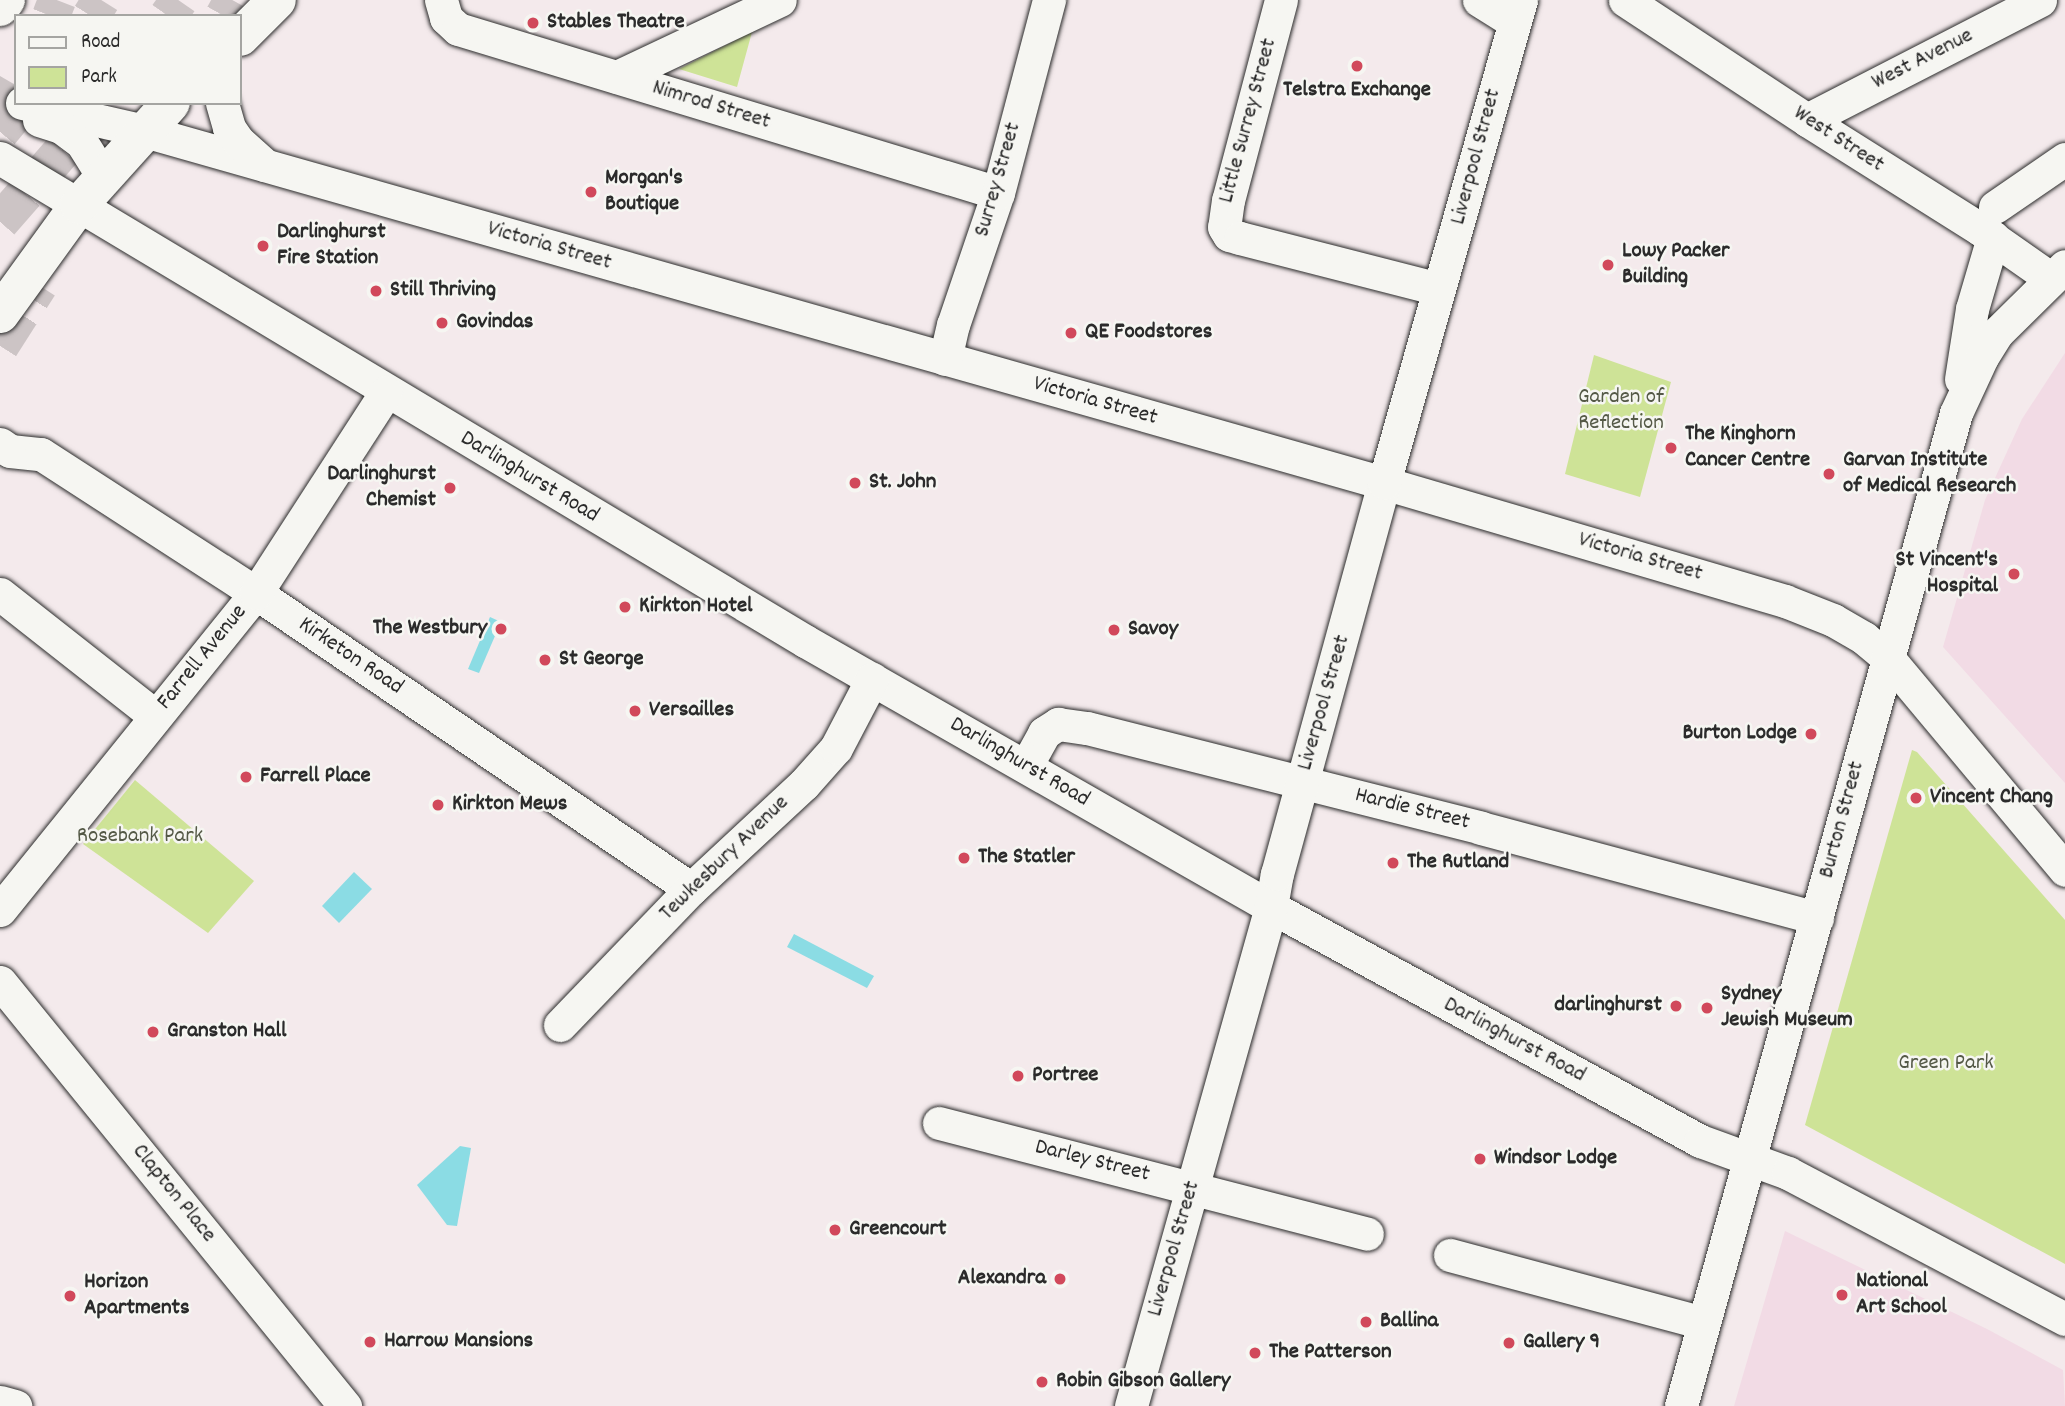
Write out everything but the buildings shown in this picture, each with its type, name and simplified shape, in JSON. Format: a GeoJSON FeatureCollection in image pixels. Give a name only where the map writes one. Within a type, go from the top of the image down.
{"type":"FeatureCollection","features":[{"type":"Feature","properties":{"kind":"main road"},"geometry":{"type":"LineString","coordinates":[[0,8],[6,0]]}},
{"type":"Feature","properties":{"kind":"main road"},"geometry":{"type":"LineString","coordinates":[[0,314],[91,190],[169,105]]}},
{"type":"Feature","properties":{"kind":"street","name":"Nimrod Street"},"geometry":{"type":"LineString","coordinates":[[440,0],[446,18],[458,29],[998,193]]}},
{"type":"Feature","properties":{"kind":"street"},"geometry":{"type":"LineString","coordinates":[[617,77],[780,0]]}},
{"type":"Feature","properties":{"kind":"street","name":"Surrey Street"},"geometry":{"type":"LineString","coordinates":[[945,359],[953,325],[998,193],[1049,0]]}},
{"type":"Feature","properties":{"kind":"street","name":"Little Surrey Street"},"geometry":{"type":"LineString","coordinates":[[1282,0],[1228,200],[1224,227],[1229,234],[1240,238],[1439,289]]}},
{"type":"Feature","properties":{"kind":"street"},"geometry":{"type":"LineString","coordinates":[[1479,0],[1518,11]]}},
{"type":"Feature","properties":{"kind":"street","name":"West Street"},"geometry":{"type":"LineString","coordinates":[[1625,0],[1807,120],[1994,222],[2058,272]]}},
{"type":"Feature","properties":{"kind":"street","name":"West Avenue"},"geometry":{"type":"LineString","coordinates":[[1807,120],[2040,0]]}},
{"type":"Feature","properties":{"kind":"street","name":"Liverpool Street"},"geometry":{"type":"LineString","coordinates":[[1131,1406],[1271,907],[1384,483],[1518,11]]}},
{"type":"Feature","properties":{"kind":"street","name":"Victoria Street"},"geometry":{"type":"LineString","coordinates":[[31,105],[144,131],[1384,483],[1785,601],[1833,620],[1864,638],[1888,658],[2065,870]]}},
{"type":"Feature","properties":{"kind":"street"},"geometry":{"type":"LineString","coordinates":[[223,105],[229,128],[238,141],[269,168]]}},
{"type":"Feature","properties":{"kind":"street"},"geometry":{"type":"LineString","coordinates":[[0,107],[71,133],[91,153],[91,190]]}},
{"type":"Feature","properties":{"kind":"street","name":"Darlinghurst Road"},"geometry":{"type":"LineString","coordinates":[[0,158],[91,190],[386,392],[872,680],[1271,907],[1700,1141],[1788,1173],[2065,1319]]}},
{"type":"Feature","properties":{"kind":"street"},"geometry":{"type":"LineString","coordinates":[[1956,413],[1972,309],[1994,222],[2065,159]]}},
{"type":"Feature","properties":{"kind":"street","name":"Burton Street"},"geometry":{"type":"LineString","coordinates":[[1681,1406],[1956,413],[1997,332],[2058,272]]}},
{"type":"Feature","properties":{"kind":"street","name":"Farrell Avenue"},"geometry":{"type":"LineString","coordinates":[[0,910],[256,593],[386,392]]}},
{"type":"Feature","properties":{"kind":"street","name":"Kirketon Road"},"geometry":{"type":"LineString","coordinates":[[3,454],[41,454],[256,593],[691,889]]}},
{"type":"Feature","properties":{"kind":"street"},"geometry":{"type":"LineString","coordinates":[[0,594],[155,716]]}},
{"type":"Feature","properties":{"kind":"street","name":"Tewkesbury Avenue"},"geometry":{"type":"LineString","coordinates":[[560,1025],[691,889],[804,785],[836,748],[872,680]]}},
{"type":"Feature","properties":{"kind":"street","name":"Hardie Street"},"geometry":{"type":"LineString","coordinates":[[1026,766],[1044,733],[1058,724],[1087,728],[1303,782],[1817,918]]}},
{"type":"Feature","properties":{"kind":"street","name":"Clapton Place"},"geometry":{"type":"LineString","coordinates":[[0,982],[345,1406]]}},
{"type":"Feature","properties":{"kind":"street","name":"Darley Street"},"geometry":{"type":"LineString","coordinates":[[939,1123],[1367,1234]]}},
{"type":"Feature","properties":{"kind":"street"},"geometry":{"type":"LineString","coordinates":[[1450,1255],[1703,1324]]}},
{"type":"Feature","properties":{"kind":"street"},"geometry":{"type":"LineString","coordinates":[[0,1402],[15,1406]]}},
{"type":"Feature","properties":{"kind":"shaded area","name":"St Vincent's Hospital"},"geometry":{"type":"Polygon","coordinates":[[[2065,353],[2065,783],[1943,647],[1985,500],[2022,419],[2065,353]]]}},
{"type":"Feature","properties":{"kind":"shaded area","name":"National Art School"},"geometry":{"type":"Polygon","coordinates":[[[1785,1231],[1987,1329],[2063,1370],[2065,1406],[1734,1406],[1785,1231]]]}},
{"type":"Feature","properties":{"kind":"green space"},"geometry":{"type":"Polygon","coordinates":[[[752,32],[737,87],[679,69],[752,32]]]}},
{"type":"Feature","properties":{"kind":"green space","name":"Garden of Reflection"},"geometry":{"type":"Polygon","coordinates":[[[1594,355],[1671,382],[1640,497],[1565,474],[1594,355]]]}},
{"type":"Feature","properties":{"kind":"green space","name":"Green Park"},"geometry":{"type":"Polygon","coordinates":[[[1912,750],[1917,752],[2065,920],[2065,1264],[1805,1125],[1912,750]]]}},
{"type":"Feature","properties":{"kind":"green space","name":"Rosebank Park"},"geometry":{"type":"Polygon","coordinates":[[[135,780],[254,881],[208,933],[83,844],[135,780]]]}},
{"type":"Feature","properties":{"kind":"water"},"geometry":{"type":"Polygon","coordinates":[[[490,617],[501,622],[479,673],[468,669],[490,617]]]}},
{"type":"Feature","properties":{"kind":"water"},"geometry":{"type":"Polygon","coordinates":[[[354,872],[372,889],[339,923],[322,906],[354,872]]]}},
{"type":"Feature","properties":{"kind":"water"},"geometry":{"type":"Polygon","coordinates":[[[794,934],[874,976],[867,988],[787,947],[794,934]]]}},
{"type":"Feature","properties":{"kind":"water"},"geometry":{"type":"Polygon","coordinates":[[[460,1146],[471,1148],[457,1226],[447,1225],[417,1185],[460,1146]]]}},
{"type":"Feature","properties":{"kind":"tunnel"},"geometry":{"type":"LineString","coordinates":[[52,14],[57,0]]}},
{"type":"Feature","properties":{"kind":"tunnel"},"geometry":{"type":"LineString","coordinates":[[92,14],[101,0]]}},
{"type":"Feature","properties":{"kind":"tunnel"},"geometry":{"type":"LineString","coordinates":[[169,14],[179,0]]}},
{"type":"Feature","properties":{"kind":"tunnel"},"geometry":{"type":"LineString","coordinates":[[225,14],[233,0]]}},
{"type":"Feature","properties":{"kind":"tunnel"},"geometry":{"type":"LineString","coordinates":[[0,113],[14,88]]}},
{"type":"Feature","properties":{"kind":"tunnel"},"geometry":{"type":"LineString","coordinates":[[0,132],[22,105]]}},
{"type":"Feature","properties":{"kind":"tunnel"},"geometry":{"type":"LineString","coordinates":[[0,222],[102,105]]}},
{"type":"Feature","properties":{"kind":"tunnel"},"geometry":{"type":"LineString","coordinates":[[0,346],[39,285]]}},
{"type":"Feature","properties":{"kind":"place","name":"Stables Theatre"},"geometry":{"type":"Point","coordinates":[533,23]}},
{"type":"Feature","properties":{"kind":"place","name":"Telstra Exchange"},"geometry":{"type":"Point","coordinates":[1357,66]}},
{"type":"Feature","properties":{"kind":"place","name":"Morgan's Boutique"},"geometry":{"type":"Point","coordinates":[591,192]}},
{"type":"Feature","properties":{"kind":"place","name":"Darlinghurst Fire Station"},"geometry":{"type":"Point","coordinates":[263,246]}},
{"type":"Feature","properties":{"kind":"place","name":"Lowy Packer Building"},"geometry":{"type":"Point","coordinates":[1608,265]}},
{"type":"Feature","properties":{"kind":"place","name":"Still Thriving"},"geometry":{"type":"Point","coordinates":[376,291]}},
{"type":"Feature","properties":{"kind":"place","name":"Govindas"},"geometry":{"type":"Point","coordinates":[442,323]}},
{"type":"Feature","properties":{"kind":"place","name":"QE Foodstores"},"geometry":{"type":"Point","coordinates":[1071,333]}},
{"type":"Feature","properties":{"kind":"place","name":"The Kinghorn Cancer Centre"},"geometry":{"type":"Point","coordinates":[1671,448]}},
{"type":"Feature","properties":{"kind":"place","name":"Garvan Institute of Medical Research"},"geometry":{"type":"Point","coordinates":[1829,474]}},
{"type":"Feature","properties":{"kind":"place","name":"St. John"},"geometry":{"type":"Point","coordinates":[855,483]}},
{"type":"Feature","properties":{"kind":"place","name":"Darlinghurst Chemist"},"geometry":{"type":"Point","coordinates":[450,488]}},
{"type":"Feature","properties":{"kind":"place","name":"St Vincent's Hospital"},"geometry":{"type":"Point","coordinates":[2014,574]}},
{"type":"Feature","properties":{"kind":"place","name":"Kirkton Hotel"},"geometry":{"type":"Point","coordinates":[625,607]}},
{"type":"Feature","properties":{"kind":"place","name":"The Westbury"},"geometry":{"type":"Point","coordinates":[501,629]}},
{"type":"Feature","properties":{"kind":"place","name":"Savoy"},"geometry":{"type":"Point","coordinates":[1114,630]}},
{"type":"Feature","properties":{"kind":"place","name":"St George"},"geometry":{"type":"Point","coordinates":[545,660]}},
{"type":"Feature","properties":{"kind":"place","name":"Versailles"},"geometry":{"type":"Point","coordinates":[635,711]}},
{"type":"Feature","properties":{"kind":"place","name":"Burton Lodge"},"geometry":{"type":"Point","coordinates":[1811,734]}},
{"type":"Feature","properties":{"kind":"place","name":"Farrell Place"},"geometry":{"type":"Point","coordinates":[246,777]}},
{"type":"Feature","properties":{"kind":"place","name":"Vincent Chang"},"geometry":{"type":"Point","coordinates":[1916,798]}},
{"type":"Feature","properties":{"kind":"place","name":"Kirkton Mews"},"geometry":{"type":"Point","coordinates":[438,805]}},
{"type":"Feature","properties":{"kind":"place","name":"The Statler"},"geometry":{"type":"Point","coordinates":[964,858]}},
{"type":"Feature","properties":{"kind":"place","name":"The Rutland"},"geometry":{"type":"Point","coordinates":[1393,863]}},
{"type":"Feature","properties":{"kind":"place","name":"darlinghurst"},"geometry":{"type":"Point","coordinates":[1676,1006]}},
{"type":"Feature","properties":{"kind":"place","name":"Sydney Jewish Museum"},"geometry":{"type":"Point","coordinates":[1707,1008]}},
{"type":"Feature","properties":{"kind":"place","name":"Granston Hall"},"geometry":{"type":"Point","coordinates":[153,1032]}},
{"type":"Feature","properties":{"kind":"place","name":"Portree"},"geometry":{"type":"Point","coordinates":[1018,1076]}},
{"type":"Feature","properties":{"kind":"place","name":"Windsor Lodge"},"geometry":{"type":"Point","coordinates":[1480,1159]}},
{"type":"Feature","properties":{"kind":"place","name":"Greencourt"},"geometry":{"type":"Point","coordinates":[835,1230]}},
{"type":"Feature","properties":{"kind":"place","name":"Alexandra"},"geometry":{"type":"Point","coordinates":[1060,1279]}},
{"type":"Feature","properties":{"kind":"place","name":"National Art School"},"geometry":{"type":"Point","coordinates":[1842,1295]}},
{"type":"Feature","properties":{"kind":"place","name":"Horizon Apartments"},"geometry":{"type":"Point","coordinates":[70,1296]}},
{"type":"Feature","properties":{"kind":"place","name":"Ballina"},"geometry":{"type":"Point","coordinates":[1366,1322]}},
{"type":"Feature","properties":{"kind":"place","name":"Harrow Mansions"},"geometry":{"type":"Point","coordinates":[370,1342]}},
{"type":"Feature","properties":{"kind":"place","name":"Gallery 9"},"geometry":{"type":"Point","coordinates":[1509,1343]}},
{"type":"Feature","properties":{"kind":"place","name":"The Patterson"},"geometry":{"type":"Point","coordinates":[1255,1353]}},
{"type":"Feature","properties":{"kind":"place","name":"Robin Gibson Gallery"},"geometry":{"type":"Point","coordinates":[1042,1382]}}]}
